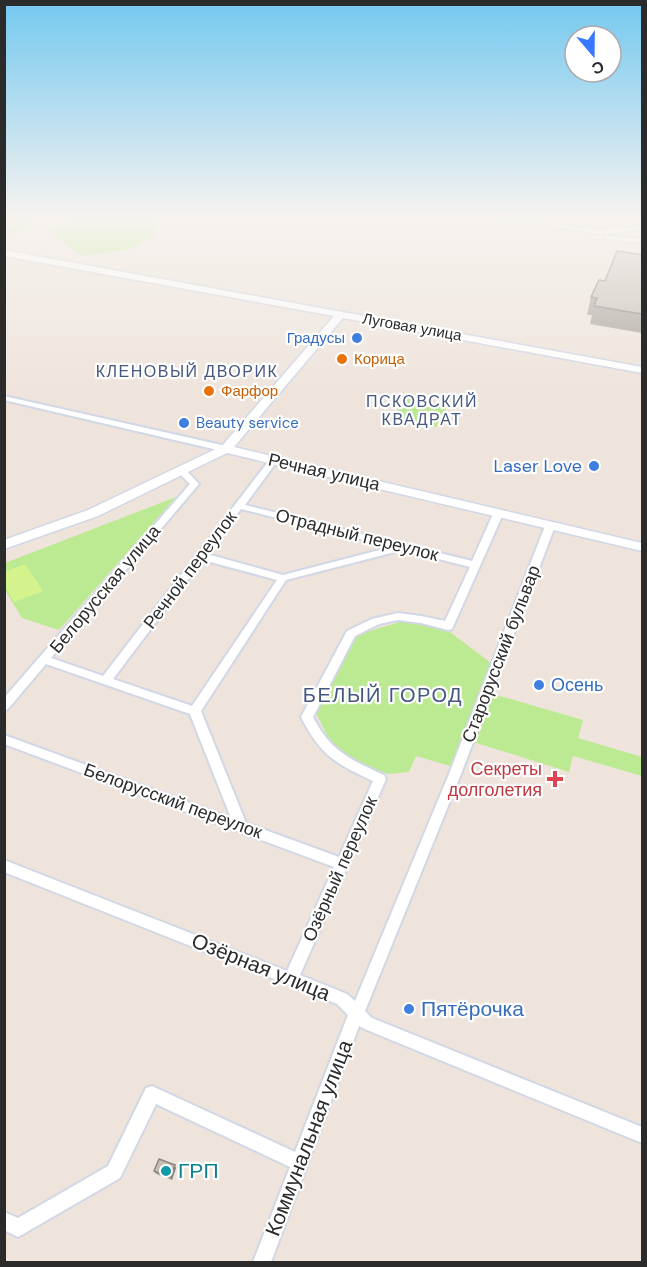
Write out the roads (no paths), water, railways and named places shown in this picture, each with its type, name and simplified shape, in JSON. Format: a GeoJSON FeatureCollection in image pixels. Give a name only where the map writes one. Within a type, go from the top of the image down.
{"type":"FeatureCollection","features":[{"type":"Feature","properties":{"kind":"street","name":"Луговая улица"},"geometry":{"type":"LineString","coordinates":[[137,277],[642,370]]}},
{"type":"Feature","properties":{"kind":"street"},"geometry":{"type":"LineString","coordinates":[[4,545],[93,513],[183,472],[226,449],[341,314]]}},
{"type":"Feature","properties":{"kind":"street","name":"Речная улица"},"geometry":{"type":"LineString","coordinates":[[4,398],[642,548]]}},
{"type":"Feature","properties":{"kind":"street","name":"Речной переулок"},"geometry":{"type":"LineString","coordinates":[[106,680],[274,460]]}},
{"type":"Feature","properties":{"kind":"street","name":"Белорусская улица"},"geometry":{"type":"LineString","coordinates":[[4,706],[195,484],[183,472]]}},
{"type":"Feature","properties":{"kind":"street","name":"Отрадный переулок"},"geometry":{"type":"LineString","coordinates":[[239,506],[476,565]]}},
{"type":"Feature","properties":{"kind":"street","name":"Озёрный переулок"},"geometry":{"type":"LineString","coordinates":[[291,979],[380,779],[330,754],[314,732],[307,717],[351,633],[363,625],[408,615],[448,626],[498,514]]}},
{"type":"Feature","properties":{"kind":"street","name":"Старорусский бульвар"},"geometry":{"type":"LineString","coordinates":[[357,1015],[450,785],[550,526]]}},
{"type":"Feature","properties":{"kind":"street"},"geometry":{"type":"LineString","coordinates":[[201,556],[283,578],[402,547]]}},
{"type":"Feature","properties":{"kind":"street"},"geometry":{"type":"LineString","coordinates":[[195,711],[283,578]]}},
{"type":"Feature","properties":{"kind":"street"},"geometry":{"type":"LineString","coordinates":[[45,660],[195,711],[240,826]]}},
{"type":"Feature","properties":{"kind":"street","name":"Белорусский переулок"},"geometry":{"type":"LineString","coordinates":[[4,739],[342,864]]}},
{"type":"Feature","properties":{"kind":"street","name":"Озёрная улица"},"geometry":{"type":"LineString","coordinates":[[4,866],[342,999],[367,1023],[642,1135]]}},
{"type":"Feature","properties":{"kind":"street","name":"Коммунальная улица"},"geometry":{"type":"LineString","coordinates":[[262,1263],[357,1015]]}},
{"type":"Feature","properties":{"kind":"street"},"geometry":{"type":"LineString","coordinates":[[4,1220],[18,1228],[114,1172],[153,1094],[300,1163]]}},
{"type":"Feature","properties":{"kind":"place","name":"Градусы"},"geometry":{"type":"Point","coordinates":[357,338]}},
{"type":"Feature","properties":{"kind":"place","name":"Корица"},"geometry":{"type":"Point","coordinates":[342,359]}},
{"type":"Feature","properties":{"kind":"place","name":"Фарфор"},"geometry":{"type":"Point","coordinates":[209,391]}},
{"type":"Feature","properties":{"kind":"place","name":"Beauty service"},"geometry":{"type":"Point","coordinates":[184,423]}},
{"type":"Feature","properties":{"kind":"place","name":"Laser Love"},"geometry":{"type":"Point","coordinates":[594,466]}},
{"type":"Feature","properties":{"kind":"place","name":"Осень"},"geometry":{"type":"Point","coordinates":[539,685]}},
{"type":"Feature","properties":{"kind":"place","name":"Секреты долголетия"},"geometry":{"type":"Point","coordinates":[555,779]}},
{"type":"Feature","properties":{"kind":"place","name":"Пятёрочка"},"geometry":{"type":"Point","coordinates":[409,1009]}},
{"type":"Feature","properties":{"kind":"place","name":"ГРП"},"geometry":{"type":"Point","coordinates":[166,1171]}},
{"type":"Feature","properties":{"kind":"district","name":"КЛЕНОВЫЙ ДВОРИК"},"geometry":{"type":"Point","coordinates":[187,371]}},
{"type":"Feature","properties":{"kind":"district","name":"ПСКОВСКИЙ КВАДРАТ"},"geometry":{"type":"Point","coordinates":[422,410]}},
{"type":"Feature","properties":{"kind":"district","name":"БЕЛЫЙ ГОРОД"},"geometry":{"type":"Point","coordinates":[383,695]}}]}
